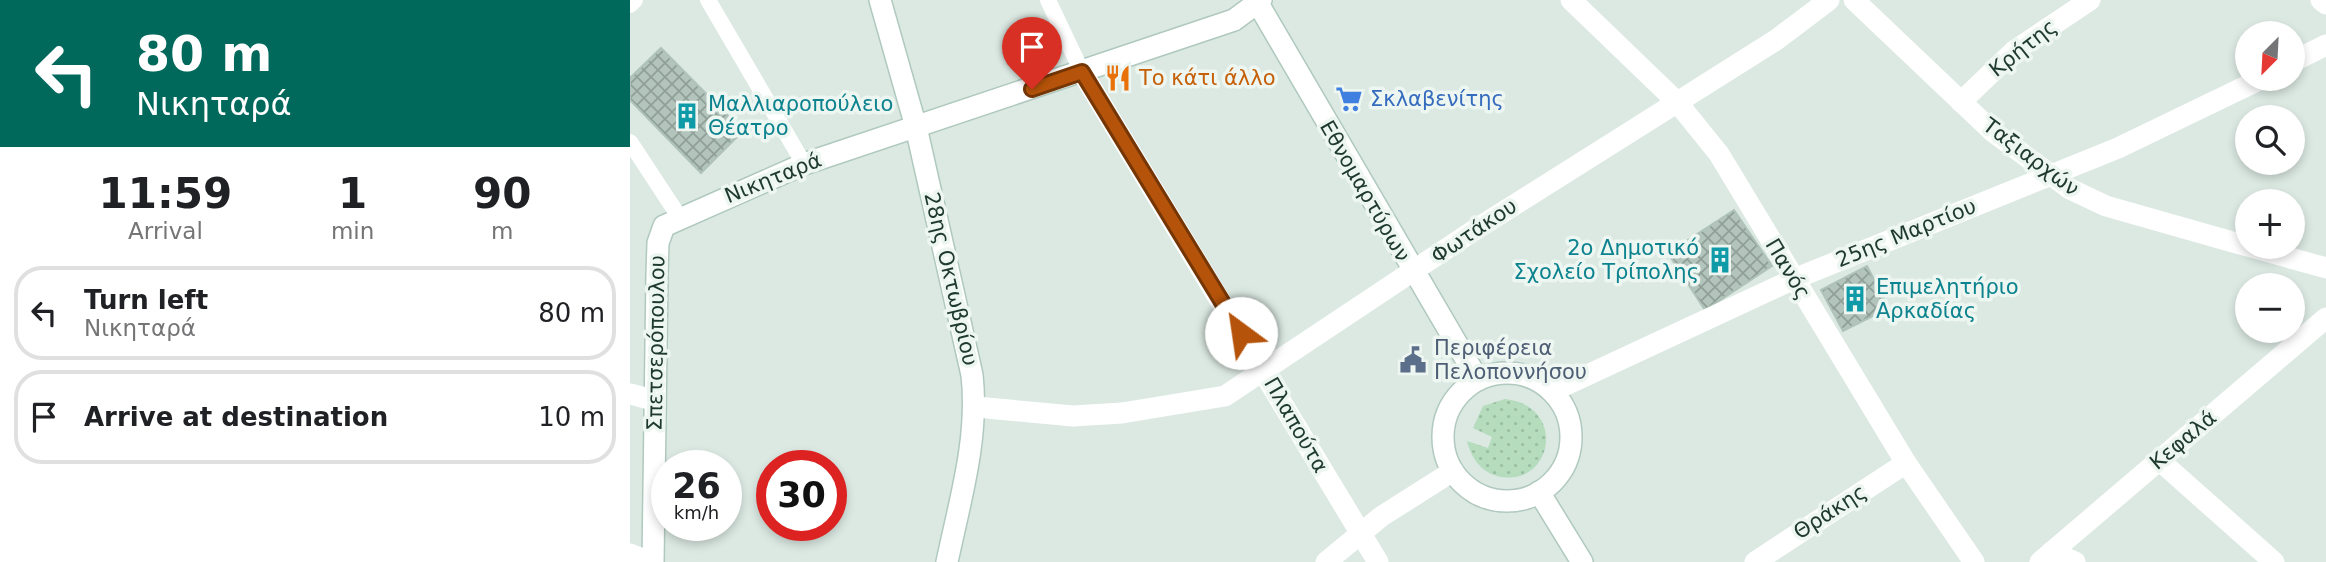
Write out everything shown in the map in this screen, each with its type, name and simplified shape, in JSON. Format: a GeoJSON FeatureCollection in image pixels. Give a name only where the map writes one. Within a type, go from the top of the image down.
{"type":"FeatureCollection","features":[{"type":"Feature","properties":{"kind":"street"},"geometry":{"type":"LineString","coordinates":[[630,5],[635,0]]}},
{"type":"Feature","properties":{"kind":"street"},"geometry":{"type":"LineString","coordinates":[[708,0],[804,164]]}},
{"type":"Feature","properties":{"kind":"street","name":"28ης Οκτωβρίου"},"geometry":{"type":"LineString","coordinates":[[880,0],[916,127],[964,327],[976,407],[947,562]]}},
{"type":"Feature","properties":{"kind":"street"},"geometry":{"type":"LineString","coordinates":[[1048,0],[1082,72]]}},
{"type":"Feature","properties":{"kind":"street","name":"Πανός"},"geometry":{"type":"LineString","coordinates":[[1571,0],[1677,102],[1719,154],[1906,463],[1974,562]]}},
{"type":"Feature","properties":{"kind":"street","name":"Φωτάκου"},"geometry":{"type":"LineString","coordinates":[[976,407],[1073,416],[1135,412],[1216,400],[1484,224],[1808,19],[1829,0]]}},
{"type":"Feature","properties":{"kind":"street","name":"Ταξιαρχών"},"geometry":{"type":"LineString","coordinates":[[1854,0],[1992,131],[2052,177],[2088,199],[2235,242]]}},
{"type":"Feature","properties":{"kind":"street","name":"Κρήτης"},"geometry":{"type":"LineString","coordinates":[[1961,102],[2014,51],[2091,0]]}},
{"type":"Feature","properties":{"kind":"street"},"geometry":{"type":"LineString","coordinates":[[2321,0],[2326,4]]}},
{"type":"Feature","properties":{"kind":"street","name":"Νικηταρά"},"geometry":{"type":"LineString","coordinates":[[680,218],[804,164],[1234,20],[1258,1]]}},
{"type":"Feature","properties":{"kind":"street","name":"Εθνομαρτύρων"},"geometry":{"type":"LineString","coordinates":[[1258,1],[1413,273],[1478,380]]}},
{"type":"Feature","properties":{"kind":"street"},"geometry":{"type":"LineString","coordinates":[[2305,56],[2326,45]]}},
{"type":"Feature","properties":{"kind":"street","name":"Πλαπούτα"},"geometry":{"type":"LineString","coordinates":[[1082,72],[1378,562]]}},
{"type":"Feature","properties":{"kind":"street","name":"25ης Μαρτίου"},"geometry":{"type":"LineString","coordinates":[[1553,391],[1794,279],[2015,188],[2052,177],[2169,125],[2237,91]]}},
{"type":"Feature","properties":{"kind":"street"},"geometry":{"type":"LineString","coordinates":[[630,142],[680,218]]}},
{"type":"Feature","properties":{"kind":"street","name":"Σπετσερόπουλου"},"geometry":{"type":"LineString","coordinates":[[652,562],[656,529],[653,400],[658,243],[664,226],[680,218]]}},
{"type":"Feature","properties":{"kind":"street","name":"Ταξιαρχών"},"geometry":{"type":"LineString","coordinates":[[2294,259],[2326,268]]}},
{"type":"Feature","properties":{"kind":"street","name":"Κεφαλά"},"geometry":{"type":"LineString","coordinates":[[2046,557],[2326,318]]}},
{"type":"Feature","properties":{"kind":"street"},"geometry":{"type":"LineString","coordinates":[[1497,373],[1522,374],[1553,391],[1566,410],[1571,444],[1559,475],[1539,492],[1515,500],[1489,498],[1466,486],[1453,471],[1444,450],[1444,423],[1455,399],[1478,380],[1497,373]]}},
{"type":"Feature","properties":{"kind":"street"},"geometry":{"type":"LineString","coordinates":[[630,394],[653,400]]}},
{"type":"Feature","properties":{"kind":"street"},"geometry":{"type":"LineString","coordinates":[[2159,460],[2274,562]]}},
{"type":"Feature","properties":{"kind":"street","name":"Θράκης"},"geometry":{"type":"LineString","coordinates":[[1755,562],[1906,463]]}},
{"type":"Feature","properties":{"kind":"street"},"geometry":{"type":"LineString","coordinates":[[1326,562],[1359,533],[1453,471]]}},
{"type":"Feature","properties":{"kind":"street"},"geometry":{"type":"LineString","coordinates":[[1539,492],[1582,562]]}},
{"type":"Feature","properties":{"kind":"street"},"geometry":{"type":"LineString","coordinates":[[630,554],[652,562]]}},
{"type":"Feature","properties":{"kind":"street"},"geometry":{"type":"LineString","coordinates":[[2046,557],[2075,562]]}},
{"type":"Feature","properties":{"kind":"green space"},"geometry":{"type":"Polygon","coordinates":[[[1505,399],[1525,405],[1538,416],[1545,430],[1546,445],[1541,460],[1530,471],[1516,477],[1497,476],[1486,471],[1474,458],[1467,441],[1488,448],[1492,437],[1473,428],[1483,406],[1505,399]]]}},
{"type":"Feature","properties":{"kind":"building","name":"Μαλλιαροπούλειο Θέατρο"},"geometry":{"type":"Polygon","coordinates":[[[661,48],[743,131],[701,173],[630,100],[630,78],[661,48]]]}},
{"type":"Feature","properties":{"kind":"building","name":"2ο Δημοτικό Σχολείο Τρίπολης"},"geometry":{"type":"Polygon","coordinates":[[[1734,210],[1772,266],[1705,310],[1668,253],[1734,210]]]}},
{"type":"Feature","properties":{"kind":"building","name":"Επιμελητήριο Αρκαδίας"},"geometry":{"type":"Polygon","coordinates":[[[1867,266],[1889,308],[1843,331],[1821,290],[1867,266]]]}},
{"type":"Feature","properties":{"kind":"place","name":"Το κάτι άλλο"},"geometry":{"type":"Point","coordinates":[1118,78]}},
{"type":"Feature","properties":{"kind":"place","name":"Σκλαβενίτης"},"geometry":{"type":"Point","coordinates":[1349,99]}},
{"type":"Feature","properties":{"kind":"place","name":"Μαλλιαροπούλειο Θέατρο"},"geometry":{"type":"Point","coordinates":[687,116]}},
{"type":"Feature","properties":{"kind":"place","name":"2ο Δημοτικό Σχολείο Τρίπολης"},"geometry":{"type":"Point","coordinates":[1720,260]}},
{"type":"Feature","properties":{"kind":"place","name":"Επιμελητήριο Αρκαδίας"},"geometry":{"type":"Point","coordinates":[1855,299]}},
{"type":"Feature","properties":{"kind":"place","name":"Περιφέρεια Πελοποννήσου"},"geometry":{"type":"Point","coordinates":[1413,360]}},
{"type":"Feature","properties":{"kind":"route"},"geometry":{"type":"LineString","coordinates":[[1032,89],[1082,72],[1241,333]]}}]}
